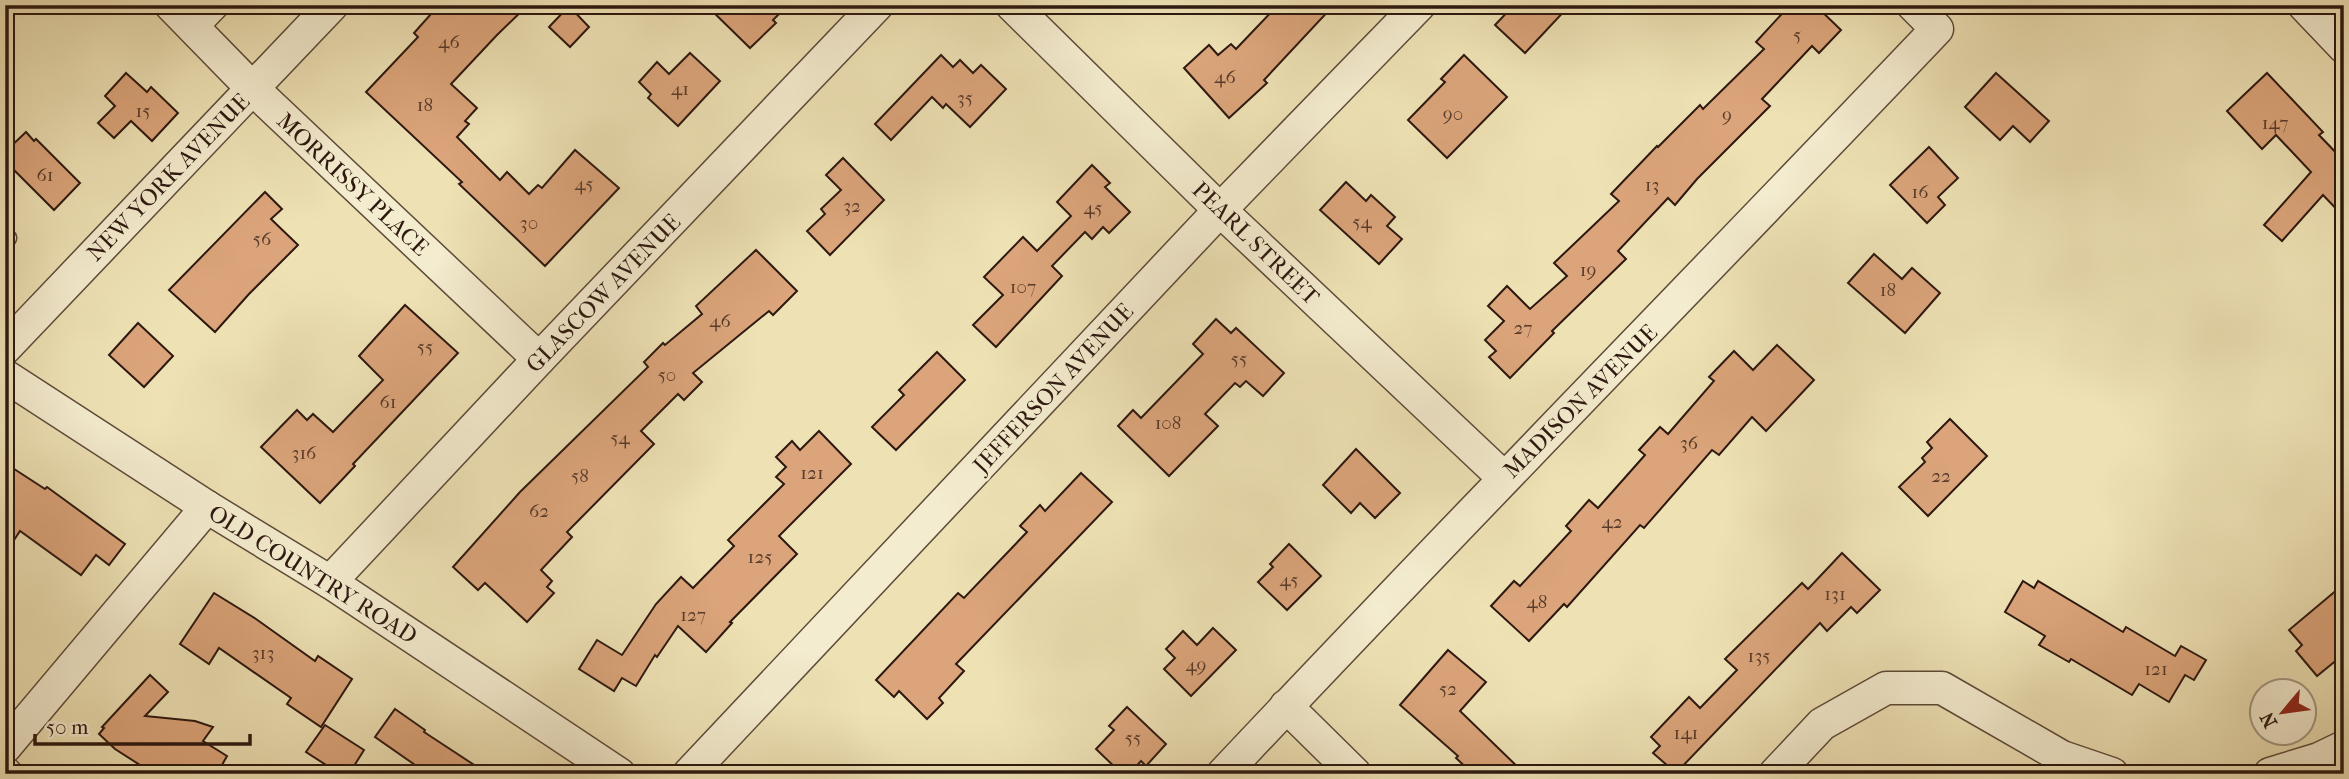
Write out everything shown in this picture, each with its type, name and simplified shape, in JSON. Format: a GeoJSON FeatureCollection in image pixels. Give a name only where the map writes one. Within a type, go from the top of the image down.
{"type":"FeatureCollection","features":[{"type":"Feature","properties":{"kind":"street","name":"MORRISSY PLACE"},"geometry":{"type":"LineString","coordinates":[[171,5],[252,88],[539,359]]}},
{"type":"Feature","properties":{"kind":"street","name":"NEW YORK AVENUE"},"geometry":{"type":"LineString","coordinates":[[5,348],[331,5]]}},
{"type":"Feature","properties":{"kind":"street","name":"GLASCOW AVENUE"},"geometry":{"type":"LineString","coordinates":[[330,582],[877,5]]}},
{"type":"Feature","properties":{"kind":"street","name":"PEARL STREET"},"geometry":{"type":"LineString","coordinates":[[1012,5],[1220,210],[1504,478]]}},
{"type":"Feature","properties":{"kind":"street","name":"JEFFERSON AVENUE"},"geometry":{"type":"LineString","coordinates":[[690,774],[1220,210],[1419,5]]}},
{"type":"Feature","properties":{"kind":"street","name":"MADISON AVENUE"},"geometry":{"type":"LineString","coordinates":[[1223,774],[1937,29],[1913,5]]}},
{"type":"Feature","properties":{"kind":"street"},"geometry":{"type":"LineString","coordinates":[[2304,5],[2344,47]]}},
{"type":"Feature","properties":{"kind":"street","name":"OLD COUNTRY ROAD"},"geometry":{"type":"LineString","coordinates":[[5,376],[207,507],[330,582],[619,774]]}},
{"type":"Feature","properties":{"kind":"street"},"geometry":{"type":"LineString","coordinates":[[5,747],[207,507]]}},
{"type":"Feature","properties":{"kind":"street"},"geometry":{"type":"LineString","coordinates":[[1774,774],[1822,724],[1886,688],[1942,688],[2062,757],[2112,774]]}},
{"type":"Feature","properties":{"kind":"street"},"geometry":{"type":"LineString","coordinates":[[1286,706],[1354,774]]}},
{"type":"Feature","properties":{"kind":"street"},"geometry":{"type":"LineString","coordinates":[[2270,774],[2319,759],[2344,747]]}},
{"type":"Feature","properties":{"kind":"lane"},"geometry":{"type":"LineString","coordinates":[[197,32],[223,5]]}},
{"type":"Feature","properties":{"kind":"lane"},"geometry":{"type":"LineString","coordinates":[[5,236],[8,238],[5,242]]}},
{"type":"Feature","properties":{"kind":"building"},"geometry":{"type":"Polygon","coordinates":[[[439,5],[528,5],[451,84],[477,108],[465,121],[469,124],[457,137],[500,180],[507,172],[529,194],[538,185],[542,188],[575,150],[619,188],[545,266],[459,184],[462,182],[366,92],[418,37],[414,33],[439,5]]]}},
{"type":"Feature","properties":{"kind":"building"},"geometry":{"type":"Polygon","coordinates":[[[706,5],[788,5],[773,20],[776,23],[750,48],[706,5]]]}},
{"type":"Feature","properties":{"kind":"building"},"geometry":{"type":"Polygon","coordinates":[[[1278,5],[1334,5],[1264,80],[1267,83],[1229,118],[1184,68],[1209,45],[1218,55],[1231,44],[1236,49],[1278,5]]]}},
{"type":"Feature","properties":{"kind":"building"},"geometry":{"type":"Polygon","coordinates":[[[1514,5],[1570,5],[1525,53],[1495,25],[1514,5]]]}},
{"type":"Feature","properties":{"kind":"building"},"geometry":{"type":"Polygon","coordinates":[[[1790,5],[1815,5],[1841,30],[1819,53],[1812,46],[1762,99],[1770,106],[1697,179],[1675,205],[1668,198],[1618,251],[1626,259],[1552,331],[1554,333],[1510,378],[1489,357],[1496,351],[1485,340],[1504,321],[1488,306],[1507,286],[1530,309],[1567,276],[1554,263],[1619,201],[1611,194],[1657,146],[1700,105],[1703,109],[1764,49],[1756,42],[1790,5]]]}},
{"type":"Feature","properties":{"kind":"building"},"geometry":{"type":"Polygon","coordinates":[[[569,6],[589,27],[570,47],[549,27],[569,6]]]}},
{"type":"Feature","properties":{"kind":"building"},"geometry":{"type":"Polygon","coordinates":[[[690,53],[720,81],[678,126],[648,98],[651,94],[639,82],[657,62],[669,74],[690,53]]]}},
{"type":"Feature","properties":{"kind":"building"},"geometry":{"type":"Polygon","coordinates":[[[941,55],[953,67],[960,60],[973,73],[981,65],[1006,89],[970,127],[946,104],[943,108],[932,97],[891,140],[875,124],[941,55]]]}},
{"type":"Feature","properties":{"kind":"building"},"geometry":{"type":"Polygon","coordinates":[[[1464,55],[1507,97],[1447,158],[1408,120],[1445,82],[1441,79],[1464,55]]]}},
{"type":"Feature","properties":{"kind":"building"},"geometry":{"type":"Polygon","coordinates":[[[126,73],[147,92],[151,87],[178,113],[152,141],[131,121],[114,138],[98,123],[115,106],[105,96],[126,73]]]}},
{"type":"Feature","properties":{"kind":"building"},"geometry":{"type":"Polygon","coordinates":[[[1996,73],[2049,121],[2030,142],[2013,126],[2000,140],[1965,107],[1996,73]]]}},
{"type":"Feature","properties":{"kind":"building"},"geometry":{"type":"Polygon","coordinates":[[[2267,73],[2323,132],[2319,135],[2344,161],[2344,217],[2323,195],[2282,241],[2264,225],[2311,172],[2276,135],[2262,149],[2227,111],[2267,73]]]}},
{"type":"Feature","properties":{"kind":"building"},"geometry":{"type":"Polygon","coordinates":[[[26,132],[80,183],[54,210],[5,161],[5,152],[26,132]]]}},
{"type":"Feature","properties":{"kind":"building"},"geometry":{"type":"Polygon","coordinates":[[[1929,147],[1958,178],[1938,197],[1945,205],[1927,223],[1890,185],[1929,147]]]}},
{"type":"Feature","properties":{"kind":"building"},"geometry":{"type":"Polygon","coordinates":[[[843,158],[884,200],[830,255],[807,231],[825,214],[821,209],[841,190],[826,175],[843,158]]]}},
{"type":"Feature","properties":{"kind":"building"},"geometry":{"type":"Polygon","coordinates":[[[1092,165],[1110,183],[1105,187],[1130,212],[1109,233],[1103,227],[1092,239],[1085,232],[1052,266],[1062,276],[996,347],[973,325],[1003,295],[984,277],[1023,237],[1037,251],[1071,216],[1057,202],[1092,165]]]}},
{"type":"Feature","properties":{"kind":"building"},"geometry":{"type":"Polygon","coordinates":[[[1346,182],[1366,201],[1371,195],[1395,217],[1387,226],[1402,239],[1379,264],[1320,210],[1346,182]]]}},
{"type":"Feature","properties":{"kind":"building"},"geometry":{"type":"Polygon","coordinates":[[[265,192],[282,209],[271,219],[298,245],[215,332],[169,290],[265,192]]]}},
{"type":"Feature","properties":{"kind":"building"},"geometry":{"type":"Polygon","coordinates":[[[756,250],[797,291],[773,315],[769,311],[693,373],[702,382],[684,400],[678,394],[641,431],[654,444],[567,532],[572,537],[541,570],[552,581],[547,587],[554,593],[527,622],[485,583],[478,590],[453,567],[520,492],[648,367],[644,362],[663,343],[665,345],[702,314],[696,306],[756,250]]]}},
{"type":"Feature","properties":{"kind":"building"},"geometry":{"type":"Polygon","coordinates":[[[1874,254],[1902,279],[1912,268],[1940,293],[1905,333],[1848,283],[1874,254]]]}},
{"type":"Feature","properties":{"kind":"building"},"geometry":{"type":"Polygon","coordinates":[[[405,305],[458,353],[353,464],[355,466],[320,503],[261,447],[297,410],[307,420],[313,414],[333,432],[383,380],[359,356],[405,305]]]}},
{"type":"Feature","properties":{"kind":"building"},"geometry":{"type":"Polygon","coordinates":[[[1216,319],[1231,333],[1236,328],[1284,373],[1263,396],[1246,381],[1240,387],[1235,383],[1205,414],[1218,426],[1169,476],[1118,426],[1133,410],[1141,418],[1203,354],[1193,344],[1216,319]]]}},
{"type":"Feature","properties":{"kind":"building"},"geometry":{"type":"Polygon","coordinates":[[[138,323],[173,356],[144,387],[109,355],[138,323]]]}},
{"type":"Feature","properties":{"kind":"building"},"geometry":{"type":"Polygon","coordinates":[[[1777,345],[1814,380],[1766,431],[1752,417],[1719,455],[1712,450],[1644,528],[1640,525],[1567,607],[1564,604],[1529,641],[1491,606],[1514,581],[1520,586],[1571,531],[1566,526],[1589,500],[1598,508],[1645,455],[1639,450],[1660,427],[1668,434],[1714,381],[1709,377],[1734,351],[1753,370],[1777,345]]]}},
{"type":"Feature","properties":{"kind":"building"},"geometry":{"type":"Polygon","coordinates":[[[937,352],[965,380],[896,450],[872,427],[904,395],[899,390],[937,352]]]}},
{"type":"Feature","properties":{"kind":"building"},"geometry":{"type":"Polygon","coordinates":[[[1950,419],[1987,456],[1928,516],[1899,487],[1925,462],[1922,458],[1932,448],[1927,442],[1950,419]]]}},
{"type":"Feature","properties":{"kind":"building"},"geometry":{"type":"Polygon","coordinates":[[[819,431],[851,464],[779,536],[797,554],[730,622],[732,623],[706,652],[678,626],[657,657],[655,655],[636,686],[622,678],[614,691],[579,669],[597,640],[622,655],[656,604],[681,577],[693,588],[734,546],[728,540],[784,484],[776,477],[786,467],[776,457],[792,441],[800,450],[819,431]]]}},
{"type":"Feature","properties":{"kind":"building"},"geometry":{"type":"Polygon","coordinates":[[[1356,449],[1400,493],[1375,518],[1360,503],[1351,513],[1323,485],[1356,449]]]}},
{"type":"Feature","properties":{"kind":"building"},"geometry":{"type":"Polygon","coordinates":[[[5,463],[45,489],[47,487],[125,544],[109,565],[96,555],[81,575],[20,531],[5,554],[5,463]]]}},
{"type":"Feature","properties":{"kind":"building"},"geometry":{"type":"Polygon","coordinates":[[[1081,473],[1112,502],[956,664],[964,671],[939,698],[943,703],[927,719],[899,691],[894,697],[876,680],[958,593],[964,598],[1027,532],[1020,526],[1040,505],[1045,511],[1081,473]]]}},
{"type":"Feature","properties":{"kind":"building"},"geometry":{"type":"Polygon","coordinates":[[[1289,544],[1321,576],[1287,610],[1258,582],[1273,567],[1270,564],[1289,544]]]}},
{"type":"Feature","properties":{"kind":"building"},"geometry":{"type":"Polygon","coordinates":[[[1842,553],[1880,590],[1857,613],[1851,607],[1827,631],[1820,623],[1676,773],[1653,753],[1660,746],[1651,737],[1689,697],[1700,708],[1737,670],[1725,659],[1802,583],[1808,589],[1842,553]]]}},
{"type":"Feature","properties":{"kind":"building"},"geometry":{"type":"Polygon","coordinates":[[[2023,581],[2034,588],[2038,581],[2123,632],[2126,627],[2175,656],[2181,646],[2206,660],[2194,680],[2185,675],[2169,702],[2139,684],[2132,695],[2071,659],[2069,662],[2039,645],[2045,636],[2005,612],[2023,581]]]}},
{"type":"Feature","properties":{"kind":"building"},"geometry":{"type":"Polygon","coordinates":[[[2344,584],[2344,654],[2317,676],[2296,651],[2302,645],[2289,630],[2344,584]]]}},
{"type":"Feature","properties":{"kind":"building"},"geometry":{"type":"Polygon","coordinates":[[[214,593],[315,661],[318,656],[352,679],[321,727],[287,704],[291,698],[219,648],[209,664],[180,644],[214,593]]]}},
{"type":"Feature","properties":{"kind":"building"},"geometry":{"type":"Polygon","coordinates":[[[1213,628],[1236,650],[1191,696],[1164,669],[1175,658],[1166,649],[1183,631],[1197,645],[1213,628]]]}},
{"type":"Feature","properties":{"kind":"building"},"geometry":{"type":"Polygon","coordinates":[[[1448,650],[1486,682],[1460,711],[1525,774],[1473,774],[1456,758],[1458,756],[1400,705],[1448,650]]]}},
{"type":"Feature","properties":{"kind":"building"},"geometry":{"type":"Polygon","coordinates":[[[150,675],[168,692],[145,716],[195,721],[213,727],[203,741],[227,756],[217,774],[154,774],[115,749],[99,734],[104,728],[102,727],[150,675]]]}},
{"type":"Feature","properties":{"kind":"building"},"geometry":{"type":"Polygon","coordinates":[[[1127,707],[1166,744],[1146,766],[1141,761],[1129,774],[1122,774],[1096,749],[1114,730],[1109,726],[1127,707]]]}},
{"type":"Feature","properties":{"kind":"building"},"geometry":{"type":"Polygon","coordinates":[[[395,709],[425,730],[424,732],[488,774],[428,774],[375,737],[395,709]]]}},
{"type":"Feature","properties":{"kind":"building"},"geometry":{"type":"Polygon","coordinates":[[[325,725],[364,750],[349,774],[340,774],[306,752],[325,725]]]}}]}
